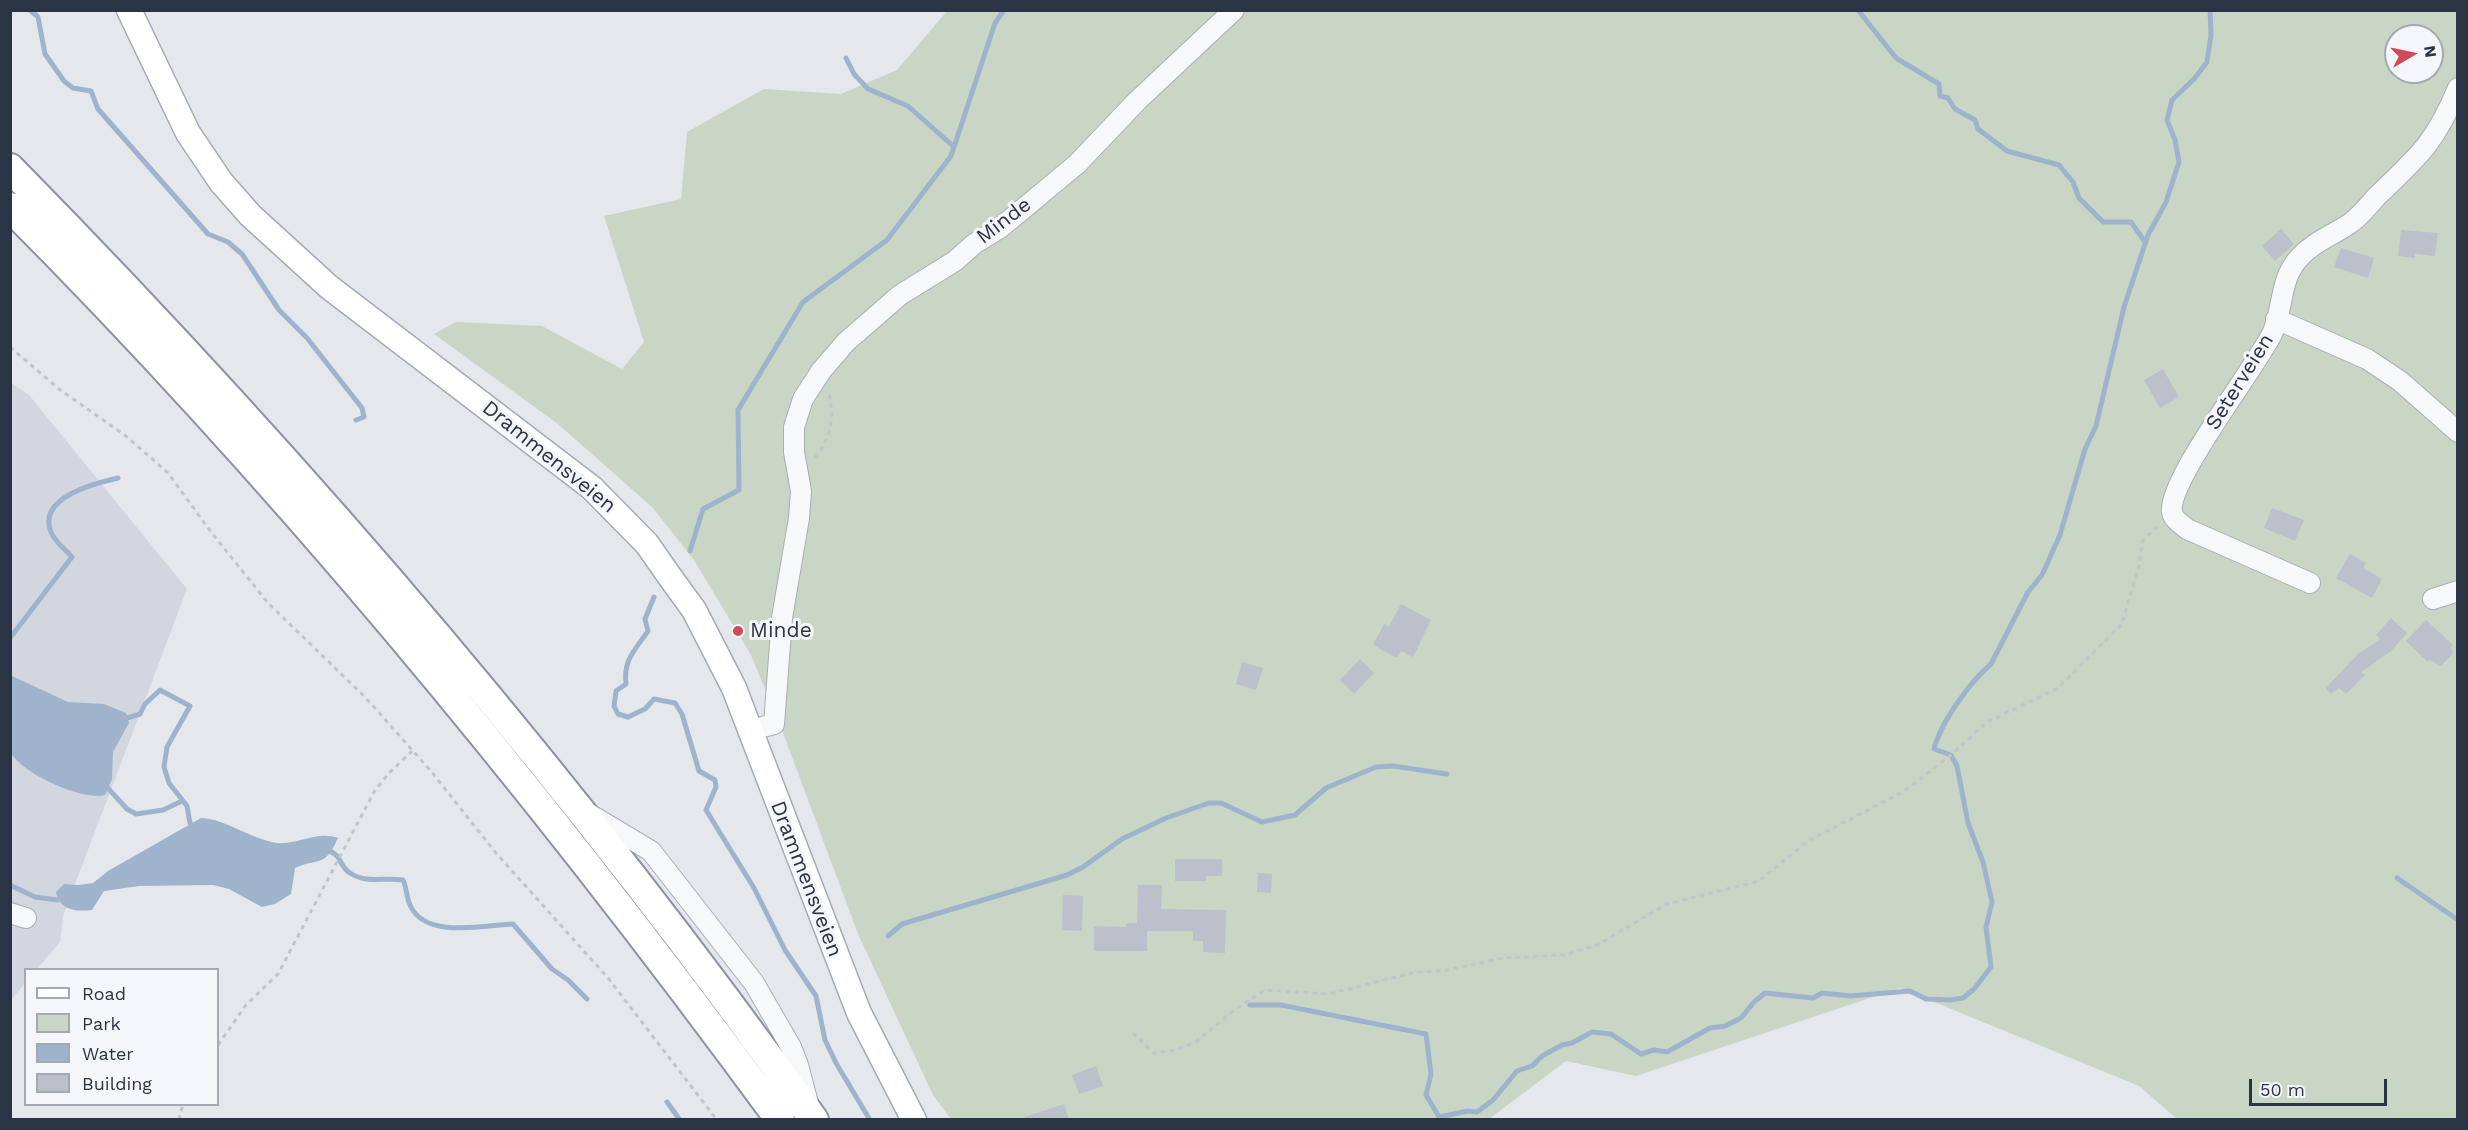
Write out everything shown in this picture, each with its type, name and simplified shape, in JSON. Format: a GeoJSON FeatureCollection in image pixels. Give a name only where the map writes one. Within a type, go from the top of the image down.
{"type":"FeatureCollection","features":[{"type":"Feature","properties":{"kind":"highway"},"geometry":{"type":"LineString","coordinates":[[12,169],[125,287],[292,469],[383,573],[578,808],[707,975],[812,1117]]}},
{"type":"Feature","properties":{"kind":"highway"},"geometry":{"type":"LineString","coordinates":[[10,207],[220,429],[472,721],[609,893],[780,1119]]}},
{"type":"Feature","properties":{"kind":"highway"},"geometry":{"type":"LineString","coordinates":[[10,234],[72,271]]}},
{"type":"Feature","properties":{"kind":"main road","name":"Drammensveien"},"geometry":{"type":"LineString","coordinates":[[129,10],[188,133],[221,182],[250,215],[329,287],[592,488],[647,544],[694,610],[718,654],[751,730],[799,861],[859,1013],[914,1119]]}},
{"type":"Feature","properties":{"kind":"street","name":"Minde"},"geometry":{"type":"LineString","coordinates":[[751,730],[774,724],[782,618],[800,509],[801,492],[794,452],[794,427],[802,399],[821,371],[846,342],[900,295],[955,261],[974,244],[1000,228],[1077,164],[1137,101],[1234,10]]}},
{"type":"Feature","properties":{"kind":"street","name":"Seterveien"},"geometry":{"type":"LineString","coordinates":[[2172,512],[2178,490],[2198,451],[2218,416],[2260,356],[2276,319],[2286,277],[2299,259],[2323,238],[2356,219],[2417,159],[2434,139],[2457,88]]}},
{"type":"Feature","properties":{"kind":"street"},"geometry":{"type":"LineString","coordinates":[[2276,319],[2367,359],[2400,381],[2457,432]]}},
{"type":"Feature","properties":{"kind":"street"},"geometry":{"type":"LineString","coordinates":[[2172,512],[2187,529],[2310,583]]}},
{"type":"Feature","properties":{"kind":"street"},"geometry":{"type":"LineString","coordinates":[[2433,599],[2457,591]]}},
{"type":"Feature","properties":{"kind":"street"},"geometry":{"type":"LineString","coordinates":[[578,808],[596,816],[651,851],[754,983],[781,1026],[798,1065],[812,1117]]}},
{"type":"Feature","properties":{"kind":"path"},"geometry":{"type":"LineString","coordinates":[[10,347],[59,389],[126,436],[168,473],[211,532],[268,603],[365,698],[496,853],[608,978],[717,1119]]}},
{"type":"Feature","properties":{"kind":"path"},"geometry":{"type":"LineString","coordinates":[[797,465],[815,458],[828,440],[833,413],[827,380],[821,371]]}},
{"type":"Feature","properties":{"kind":"path"},"geometry":{"type":"LineString","coordinates":[[1133,1033],[1154,1053],[1176,1050],[1197,1041],[1233,1011],[1264,990],[1328,994],[1416,972],[1442,972],[1503,958],[1564,955],[1597,945],[1667,904],[1759,881],[1808,842],[1903,792],[1951,755],[1987,722],[2058,688],[2122,624],[2139,566],[2143,540],[2172,512]]}},
{"type":"Feature","properties":{"kind":"path"},"geometry":{"type":"LineString","coordinates":[[219,1044],[246,1005],[278,974],[374,792],[388,774],[412,751]]}},
{"type":"Feature","properties":{"kind":"shaded area"},"geometry":{"type":"Polygon","coordinates":[[[11,383],[29,395],[187,589],[63,916],[60,942],[38,968],[24,968],[24,984],[11,1000],[11,383]]]}},
{"type":"Feature","properties":{"kind":"green space"},"geometry":{"type":"Polygon","coordinates":[[[947,11],[2457,11],[2457,1119],[2177,1119],[2139,1086],[1900,988],[1636,1076],[1566,1061],[1489,1119],[951,1119],[933,1095],[858,934],[779,722],[750,653],[694,560],[653,508],[558,424],[434,334],[456,322],[542,326],[622,369],[644,342],[604,216],[681,199],[687,132],[764,89],[841,94],[897,70],[947,11]]]}},
{"type":"Feature","properties":{"kind":"water"},"geometry":{"type":"Polygon","coordinates":[[[10,675],[68,702],[104,704],[126,713],[129,723],[113,752],[112,779],[105,795],[82,794],[54,784],[28,769],[11,753],[10,675]]]}},
{"type":"Feature","properties":{"kind":"water"},"geometry":{"type":"Polygon","coordinates":[[[201,818],[220,822],[257,838],[277,843],[323,836],[338,838],[325,858],[295,868],[291,894],[275,904],[262,907],[229,889],[213,885],[139,886],[104,891],[92,910],[86,911],[64,906],[58,898],[56,892],[64,884],[93,883],[108,871],[201,818]]]}},
{"type":"Feature","properties":{"kind":"building"},"geometry":{"type":"Polygon","coordinates":[[[2281,229],[2294,244],[2275,261],[2262,246],[2281,229]]]}},
{"type":"Feature","properties":{"kind":"building"},"geometry":{"type":"Polygon","coordinates":[[[2401,230],[2438,233],[2435,256],[2415,254],[2415,258],[2398,256],[2401,230]]]}},
{"type":"Feature","properties":{"kind":"building"},"geometry":{"type":"Polygon","coordinates":[[[2341,248],[2374,258],[2368,278],[2334,267],[2341,248]]]}},
{"type":"Feature","properties":{"kind":"building"},"geometry":{"type":"Polygon","coordinates":[[[2163,369],[2179,397],[2160,408],[2144,380],[2163,369]]]}},
{"type":"Feature","properties":{"kind":"building"},"geometry":{"type":"Polygon","coordinates":[[[2272,508],[2304,520],[2295,541],[2264,528],[2272,508]]]}},
{"type":"Feature","properties":{"kind":"building"},"geometry":{"type":"Polygon","coordinates":[[[2350,554],[2366,563],[2363,568],[2382,579],[2372,598],[2336,578],[2350,554]]]}},
{"type":"Feature","properties":{"kind":"building"},"geometry":{"type":"Polygon","coordinates":[[[1401,604],[1431,620],[1413,657],[1401,651],[1397,658],[1373,645],[1384,624],[1389,627],[1401,604]]]}},
{"type":"Feature","properties":{"kind":"building"},"geometry":{"type":"Polygon","coordinates":[[[2391,618],[2407,633],[2391,651],[2361,672],[2365,675],[2346,694],[2339,688],[2331,694],[2326,688],[2358,654],[2380,639],[2376,635],[2391,618]]]}},
{"type":"Feature","properties":{"kind":"building"},"geometry":{"type":"Polygon","coordinates":[[[2426,620],[2453,645],[2450,648],[2454,652],[2441,666],[2430,660],[2428,662],[2406,641],[2426,620]]]}},
{"type":"Feature","properties":{"kind":"building"},"geometry":{"type":"Polygon","coordinates":[[[1360,659],[1374,673],[1354,694],[1340,680],[1360,659]]]}},
{"type":"Feature","properties":{"kind":"building"},"geometry":{"type":"Polygon","coordinates":[[[1242,662],[1263,668],[1256,690],[1236,684],[1242,662]]]}},
{"type":"Feature","properties":{"kind":"building"},"geometry":{"type":"Polygon","coordinates":[[[1175,859],[1222,859],[1222,876],[1206,876],[1206,881],[1175,881],[1175,859]]]}},
{"type":"Feature","properties":{"kind":"building"},"geometry":{"type":"Polygon","coordinates":[[[1258,873],[1272,874],[1271,893],[1257,892],[1258,873]]]}},
{"type":"Feature","properties":{"kind":"building"},"geometry":{"type":"Polygon","coordinates":[[[1138,885],[1162,885],[1161,909],[1226,910],[1225,953],[1203,952],[1203,941],[1193,941],[1193,931],[1147,931],[1147,951],[1094,951],[1094,926],[1126,927],[1126,923],[1137,923],[1138,885]]]}},
{"type":"Feature","properties":{"kind":"building"},"geometry":{"type":"Polygon","coordinates":[[[1063,895],[1083,896],[1082,931],[1062,930],[1063,895]]]}},
{"type":"Feature","properties":{"kind":"building"},"geometry":{"type":"Polygon","coordinates":[[[1096,1066],[1103,1086],[1079,1094],[1072,1075],[1096,1066]]]}},
{"type":"Feature","properties":{"kind":"building"},"geometry":{"type":"Polygon","coordinates":[[[1064,1104],[1069,1119],[1025,1119],[1025,1117],[1064,1104]]]}},
{"type":"Feature","properties":{"kind":"waterway"},"geometry":{"type":"LineString","coordinates":[[30,10],[38,17],[45,54],[64,81],[73,88],[91,91],[98,109],[208,234],[228,242],[242,254],[279,310],[307,338],[362,408],[364,417],[356,420]]}},
{"type":"Feature","properties":{"kind":"waterway"},"geometry":{"type":"LineString","coordinates":[[690,551],[703,509],[739,490],[738,410],[803,302],[887,240],[951,156],[995,23],[1004,10]]}},
{"type":"Feature","properties":{"kind":"waterway"},"geometry":{"type":"LineString","coordinates":[[1858,10],[1896,58],[1939,84],[1940,96],[1948,98],[1955,109],[1975,120],[1978,129],[2007,151],[2059,165],[2073,182],[2079,198],[2103,222],[2131,222],[2145,242]]}},
{"type":"Feature","properties":{"kind":"waterway"},"geometry":{"type":"LineString","coordinates":[[1250,1005],[1281,1005],[1426,1034],[1431,1074],[1426,1095],[1439,1117],[1468,1111],[1477,1112],[1493,1100],[1517,1071],[1532,1066],[1542,1056],[1592,1032],[1611,1034],[1641,1054],[1654,1050],[1667,1052],[1710,1028],[1725,1026],[1741,1018],[1765,993],[1813,998],[1822,993],[1850,996],[1910,991],[1926,999],[1950,1000],[1963,998],[1974,989],[1991,967],[1986,927],[1992,902],[1983,862],[1968,823],[1957,766],[1951,755],[1934,749],[1957,703],[1991,664],[2028,592],[2042,575],[2060,535],[2085,449],[2096,426],[2124,307],[2148,235],[2166,202],[2179,162],[2175,140],[2167,120],[2172,100],[2194,79],[2207,62],[2211,35],[2210,10]]}},
{"type":"Feature","properties":{"kind":"waterway"},"geometry":{"type":"LineString","coordinates":[[846,58],[854,74],[868,89],[908,106],[954,147]]}},
{"type":"Feature","properties":{"kind":"waterway"},"geometry":{"type":"LineString","coordinates":[[10,638],[72,557],[57,542],[51,532],[49,520],[52,510],[60,501],[83,488],[118,478]]}},
{"type":"Feature","properties":{"kind":"waterway"},"geometry":{"type":"LineString","coordinates":[[654,597],[645,619],[648,631],[628,662],[626,684],[616,691],[614,706],[618,714],[628,717],[645,709],[654,699],[675,703],[682,714],[699,771],[715,780],[716,787],[706,810],[754,888],[785,950],[816,996],[825,1040],[870,1120]]}},
{"type":"Feature","properties":{"kind":"waterway"},"geometry":{"type":"LineString","coordinates":[[127,718],[140,714],[145,704],[160,690],[190,706],[167,747],[164,767],[169,783],[187,806],[190,823],[194,827]]}},
{"type":"Feature","properties":{"kind":"waterway"},"geometry":{"type":"LineString","coordinates":[[888,936],[902,924],[1067,875],[1083,867],[1122,839],[1166,818],[1209,803],[1221,803],[1262,822],[1295,815],[1326,788],[1376,767],[1393,766],[1447,774]]}},
{"type":"Feature","properties":{"kind":"waterway"},"geometry":{"type":"LineString","coordinates":[[105,785],[127,809],[136,814],[163,810],[182,801]]}},
{"type":"Feature","properties":{"kind":"waterway"},"geometry":{"type":"LineString","coordinates":[[326,850],[336,855],[346,870],[356,876],[369,879],[403,880],[411,907],[419,917],[430,923],[458,928],[513,924],[552,969],[568,980],[587,999]]}},
{"type":"Feature","properties":{"kind":"waterway"},"geometry":{"type":"LineString","coordinates":[[2397,878],[2458,920]]}},
{"type":"Feature","properties":{"kind":"waterway"},"geometry":{"type":"LineString","coordinates":[[10,885],[35,897],[57,900]]}},
{"type":"Feature","properties":{"kind":"waterway"},"geometry":{"type":"LineString","coordinates":[[667,1102],[680,1120]]}},
{"type":"Feature","properties":{"kind":"place","name":"Minde"},"geometry":{"type":"Point","coordinates":[738,631]}}]}
